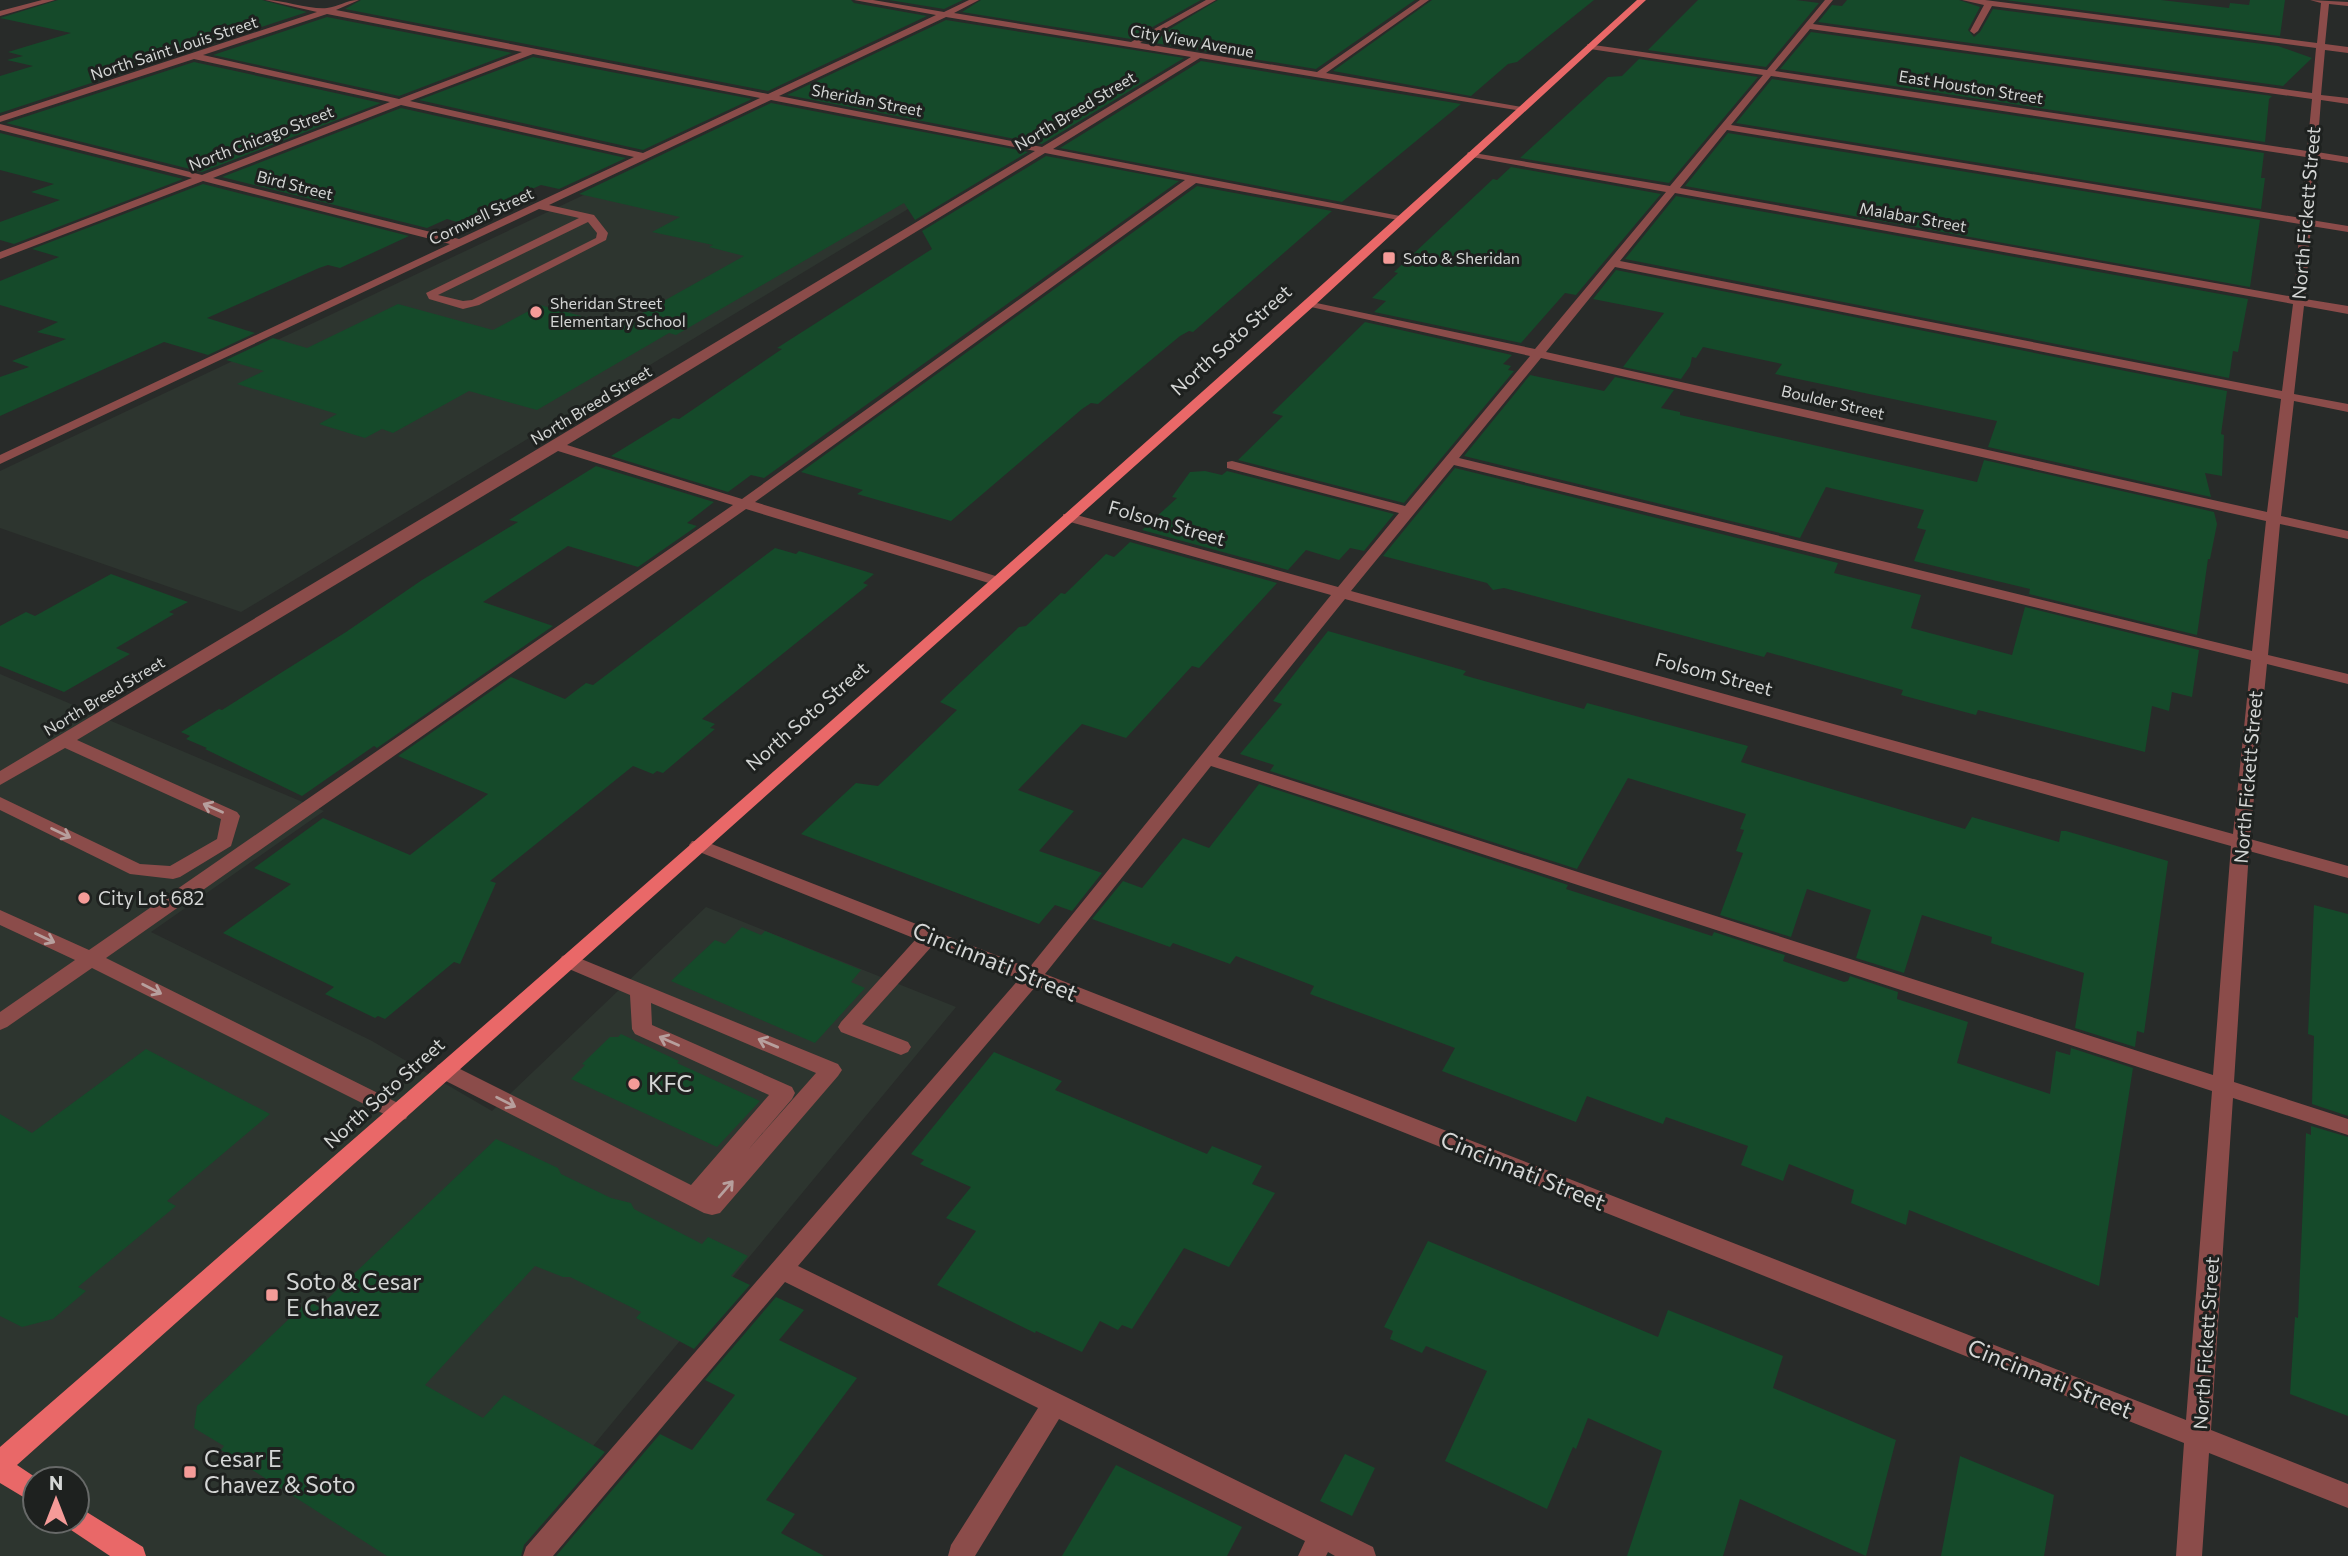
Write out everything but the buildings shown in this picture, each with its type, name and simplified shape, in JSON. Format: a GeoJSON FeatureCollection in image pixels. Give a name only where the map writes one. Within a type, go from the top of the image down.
{"type":"FeatureCollection","features":[{"type":"Feature","properties":{"kind":"main road","name":"North Soto Street"},"geometry":{"type":"LineString","coordinates":[[0,1463],[398,1114],[1311,303],[1642,0]]}},
{"type":"Feature","properties":{"kind":"main road"},"geometry":{"type":"LineString","coordinates":[[0,1468],[21,1482]]}},
{"type":"Feature","properties":{"kind":"main road"},"geometry":{"type":"LineString","coordinates":[[91,1529],[124,1554]]}},
{"type":"Feature","properties":{"kind":"street"},"geometry":{"type":"LineString","coordinates":[[0,14],[51,0]]}},
{"type":"Feature","properties":{"kind":"street","name":"Sheridan Street"},"geometry":{"type":"LineString","coordinates":[[269,0],[1400,219]]}},
{"type":"Feature","properties":{"kind":"street","name":"North Saint Louis Street"},"geometry":{"type":"LineString","coordinates":[[0,119],[355,0]]}},
{"type":"Feature","properties":{"kind":"street","name":"City View Avenue"},"geometry":{"type":"LineString","coordinates":[[858,0],[1522,108]]}},
{"type":"Feature","properties":{"kind":"street","name":"Cornwell Street"},"geometry":{"type":"LineString","coordinates":[[0,460],[975,0]]}},
{"type":"Feature","properties":{"kind":"street","name":"North Breed Street"},"geometry":{"type":"LineString","coordinates":[[1133,44],[1212,0]]}},
{"type":"Feature","properties":{"kind":"street"},"geometry":{"type":"LineString","coordinates":[[1317,76],[1425,0]]}},
{"type":"Feature","properties":{"kind":"street"},"geometry":{"type":"LineString","coordinates":[[536,1556],[1032,977],[1341,593],[1829,0]]}},
{"type":"Feature","properties":{"kind":"street"},"geometry":{"type":"LineString","coordinates":[[1966,0],[2348,50]]}},
{"type":"Feature","properties":{"kind":"street"},"geometry":{"type":"LineString","coordinates":[[2321,0],[2348,4]]}},
{"type":"Feature","properties":{"kind":"street","name":"North Fickett Street"},"geometry":{"type":"LineString","coordinates":[[2189,1556],[2241,842],[2273,519],[2299,301],[2312,154],[2321,0]]}},
{"type":"Feature","properties":{"kind":"street"},"geometry":{"type":"LineString","coordinates":[[1974,31],[1989,3]]}},
{"type":"Feature","properties":{"kind":"street"},"geometry":{"type":"LineString","coordinates":[[1808,26],[2348,102]]}},
{"type":"Feature","properties":{"kind":"street","name":"East Houston Street"},"geometry":{"type":"LineString","coordinates":[[1590,46],[2348,160]]}},
{"type":"Feature","properties":{"kind":"street","name":"North Chicago Street"},"geometry":{"type":"LineString","coordinates":[[0,256],[533,51]]}},
{"type":"Feature","properties":{"kind":"street"},"geometry":{"type":"LineString","coordinates":[[194,56],[643,156]]}},
{"type":"Feature","properties":{"kind":"street","name":"North Breed Street"},"geometry":{"type":"LineString","coordinates":[[0,779],[1197,57]]}},
{"type":"Feature","properties":{"kind":"street","name":"Bird Street"},"geometry":{"type":"LineString","coordinates":[[0,127],[460,243]]}},
{"type":"Feature","properties":{"kind":"street"},"geometry":{"type":"LineString","coordinates":[[1723,127],[2348,229]]}},
{"type":"Feature","properties":{"kind":"street","name":"Malabar Street"},"geometry":{"type":"LineString","coordinates":[[1472,154],[2348,310]]}},
{"type":"Feature","properties":{"kind":"street"},"geometry":{"type":"LineString","coordinates":[[0,1022],[744,504],[1194,178]]}},
{"type":"Feature","properties":{"kind":"street"},"geometry":{"type":"LineString","coordinates":[[538,206],[590,217],[603,233],[601,240],[475,303],[463,304],[433,297],[432,293],[590,217]]}},
{"type":"Feature","properties":{"kind":"street"},"geometry":{"type":"LineString","coordinates":[[1611,263],[2348,408]]}},
{"type":"Feature","properties":{"kind":"street","name":"Boulder Street"},"geometry":{"type":"LineString","coordinates":[[1311,303],[2348,535]]}},
{"type":"Feature","properties":{"kind":"street"},"geometry":{"type":"LineString","coordinates":[[556,446],[997,581]]}},
{"type":"Feature","properties":{"kind":"street"},"geometry":{"type":"LineString","coordinates":[[1450,460],[2348,679]]}},
{"type":"Feature","properties":{"kind":"street"},"geometry":{"type":"LineString","coordinates":[[1233,465],[1409,511]]}},
{"type":"Feature","properties":{"kind":"street","name":"Folsom Street"},"geometry":{"type":"LineString","coordinates":[[1068,517],[2348,872]]}},
{"type":"Feature","properties":{"kind":"street"},"geometry":{"type":"LineString","coordinates":[[0,803],[136,870],[173,873],[225,842],[232,816],[64,741]]}},
{"type":"Feature","properties":{"kind":"street"},"geometry":{"type":"LineString","coordinates":[[1207,759],[2348,1128]]}},
{"type":"Feature","properties":{"kind":"street","name":"Cincinnati Street"},"geometry":{"type":"LineString","coordinates":[[698,845],[2348,1496]]}},
{"type":"Feature","properties":{"kind":"street"},"geometry":{"type":"LineString","coordinates":[[0,917],[91,959],[398,1114]]}},
{"type":"Feature","properties":{"kind":"street"},"geometry":{"type":"LineString","coordinates":[[901,1047],[848,1027],[930,936]]}},
{"type":"Feature","properties":{"kind":"street"},"geometry":{"type":"LineString","coordinates":[[445,1071],[712,1206],[831,1069],[569,961]]}},
{"type":"Feature","properties":{"kind":"street"},"geometry":{"type":"LineString","coordinates":[[640,991],[642,1030],[785,1093],[694,1197]]}},
{"type":"Feature","properties":{"kind":"street"},"geometry":{"type":"LineString","coordinates":[[781,1269],[1054,1404],[1317,1546],[1363,1556]]}},
{"type":"Feature","properties":{"kind":"street"},"geometry":{"type":"LineString","coordinates":[[961,1554],[1054,1404]]}},
{"type":"Feature","properties":{"kind":"shaded area","name":"Sheridan Street Elementary School"},"geometry":{"type":"Polygon","coordinates":[[[770,107],[999,154],[241,612],[0,528],[0,471],[770,107]]]}},
{"type":"Feature","properties":{"kind":"shaded area"},"geometry":{"type":"Polygon","coordinates":[[[0,674],[324,811],[151,932],[372,1041],[492,1111],[706,907],[956,1007],[502,1556],[0,1556],[0,674]]]}},
{"type":"Feature","properties":{"kind":"place","name":"Soto & Sheridan"},"geometry":{"type":"Point","coordinates":[1389,258]}},
{"type":"Feature","properties":{"kind":"place","name":"Sheridan Street Elementary School"},"geometry":{"type":"Point","coordinates":[536,312]}},
{"type":"Feature","properties":{"kind":"place","name":"City Lot 682"},"geometry":{"type":"Point","coordinates":[84,898]}},
{"type":"Feature","properties":{"kind":"place","name":"KFC"},"geometry":{"type":"Point","coordinates":[634,1084]}},
{"type":"Feature","properties":{"kind":"place","name":"Soto & Cesar E Chavez"},"geometry":{"type":"Point","coordinates":[272,1295]}},
{"type":"Feature","properties":{"kind":"place","name":"Cesar E Chavez & Soto"},"geometry":{"type":"Point","coordinates":[190,1472]}}]}
